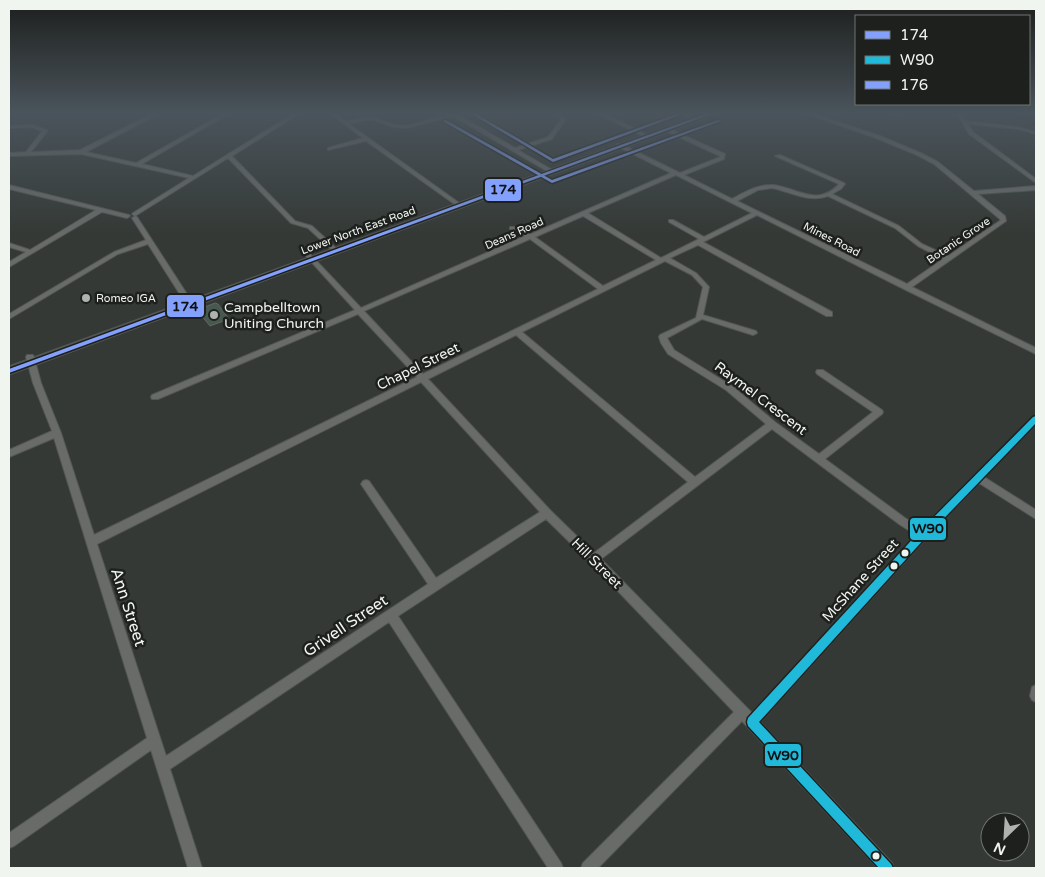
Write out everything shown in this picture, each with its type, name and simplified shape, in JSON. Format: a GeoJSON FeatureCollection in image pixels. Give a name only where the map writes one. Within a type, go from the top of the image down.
{"type":"FeatureCollection","features":[{"type":"Feature","properties":{"kind":"main road","name":"Lower North East Road"},"geometry":{"type":"LineString","coordinates":[[9,371],[31,360],[188,302],[601,153]]}},
{"type":"Feature","properties":{"kind":"main road","name":"Lower North East Road"},"geometry":{"type":"LineString","coordinates":[[9,364],[31,360]]}},
{"type":"Feature","properties":{"kind":"street"},"geometry":{"type":"LineString","coordinates":[[9,155],[56,153]]}},
{"type":"Feature","properties":{"kind":"street"},"geometry":{"type":"LineString","coordinates":[[85,153],[194,178]]}},
{"type":"Feature","properties":{"kind":"street"},"geometry":{"type":"LineString","coordinates":[[136,165],[157,153]]}},
{"type":"Feature","properties":{"kind":"street"},"geometry":{"type":"LineString","coordinates":[[9,187],[127,216],[135,216],[233,153]]}},
{"type":"Feature","properties":{"kind":"street"},"geometry":{"type":"LineString","coordinates":[[386,153],[457,204]]}},
{"type":"Feature","properties":{"kind":"street"},"geometry":{"type":"LineString","coordinates":[[519,153],[550,171]]}},
{"type":"Feature","properties":{"kind":"street","name":"Mines Road"},"geometry":{"type":"LineString","coordinates":[[635,153],[1036,351]]}},
{"type":"Feature","properties":{"kind":"street","name":"Deans Road"},"geometry":{"type":"LineString","coordinates":[[155,397],[724,155],[719,153]]}},
{"type":"Feature","properties":{"kind":"street","name":"Botanic Grove"},"geometry":{"type":"LineString","coordinates":[[906,288],[1004,220],[1000,214],[936,163],[918,153]]}},
{"type":"Feature","properties":{"kind":"street"},"geometry":{"type":"LineString","coordinates":[[998,153],[1036,181]]}},
{"type":"Feature","properties":{"kind":"street"},"geometry":{"type":"LineString","coordinates":[[228,156],[293,222],[310,227],[334,249]]}},
{"type":"Feature","properties":{"kind":"street"},"geometry":{"type":"LineString","coordinates":[[732,201],[765,186],[775,187],[801,197],[820,198],[839,188],[842,184],[778,156]]}},
{"type":"Feature","properties":{"kind":"street"},"geometry":{"type":"LineString","coordinates":[[973,193],[1036,188]]}},
{"type":"Feature","properties":{"kind":"street"},"geometry":{"type":"LineString","coordinates":[[828,194],[897,227],[920,245],[948,259]]}},
{"type":"Feature","properties":{"kind":"street"},"geometry":{"type":"LineString","coordinates":[[9,265],[101,210]]}},
{"type":"Feature","properties":{"kind":"street","name":"Chapel Street"},"geometry":{"type":"LineString","coordinates":[[91,542],[757,213]]}},
{"type":"Feature","properties":{"kind":"street"},"geometry":{"type":"LineString","coordinates":[[583,214],[663,259],[694,274],[706,287],[699,316],[753,333]]}},
{"type":"Feature","properties":{"kind":"street"},"geometry":{"type":"LineString","coordinates":[[135,216],[188,302]]}},
{"type":"Feature","properties":{"kind":"street"},"geometry":{"type":"LineString","coordinates":[[671,221],[829,314]]}},
{"type":"Feature","properties":{"kind":"street"},"geometry":{"type":"LineString","coordinates":[[512,228],[530,236],[603,289]]}},
{"type":"Feature","properties":{"kind":"street"},"geometry":{"type":"LineString","coordinates":[[9,317],[116,253],[150,241]]}},
{"type":"Feature","properties":{"kind":"street"},"geometry":{"type":"LineString","coordinates":[[9,245],[31,252]]}},
{"type":"Feature","properties":{"kind":"street","name":"Hill Street"},"geometry":{"type":"LineString","coordinates":[[310,258],[547,513],[752,722],[887,868]]}},
{"type":"Feature","properties":{"kind":"street","name":"Raymel Crescent"},"geometry":{"type":"LineString","coordinates":[[699,316],[699,319],[663,338],[671,352],[729,388],[772,424],[902,521],[923,534]]}},
{"type":"Feature","properties":{"kind":"street"},"geometry":{"type":"LineString","coordinates":[[517,332],[694,482]]}},
{"type":"Feature","properties":{"kind":"street","name":"Ann Street"},"geometry":{"type":"LineString","coordinates":[[31,360],[37,383],[57,433],[195,868]]}},
{"type":"Feature","properties":{"kind":"street"},"geometry":{"type":"LineString","coordinates":[[819,459],[879,412],[820,372]]}},
{"type":"Feature","properties":{"kind":"street","name":"McShane Street"},"geometry":{"type":"LineString","coordinates":[[752,722],[923,534],[1036,418]]}},
{"type":"Feature","properties":{"kind":"street"},"geometry":{"type":"LineString","coordinates":[[594,559],[772,424]]}},
{"type":"Feature","properties":{"kind":"street"},"geometry":{"type":"LineString","coordinates":[[9,454],[57,433]]}},
{"type":"Feature","properties":{"kind":"street"},"geometry":{"type":"LineString","coordinates":[[978,478],[1036,515]]}},
{"type":"Feature","properties":{"kind":"street"},"geometry":{"type":"LineString","coordinates":[[366,484],[435,585]]}},
{"type":"Feature","properties":{"kind":"street","name":"Grivell Street"},"geometry":{"type":"LineString","coordinates":[[163,766],[390,614],[547,513]]}},
{"type":"Feature","properties":{"kind":"street"},"geometry":{"type":"LineString","coordinates":[[390,614],[556,868]]}},
{"type":"Feature","properties":{"kind":"street"},"geometry":{"type":"LineString","coordinates":[[1036,691],[1036,696]]}},
{"type":"Feature","properties":{"kind":"street"},"geometry":{"type":"LineString","coordinates":[[588,868],[742,712]]}},
{"type":"Feature","properties":{"kind":"street"},"geometry":{"type":"LineString","coordinates":[[9,840],[155,740]]}},
{"type":"Feature","properties":{"kind":"building","name":"Campbelltown Uniting Church"},"geometry":{"type":"Polygon","coordinates":[[[215,303],[218,304],[229,319],[210,326],[197,310],[215,303]]]}},
{"type":"Feature","properties":{"kind":"transit line","name":"176"},"geometry":{"type":"LineString","coordinates":[[501,153],[552,182],[632,153]]}},
{"type":"Feature","properties":{"kind":"transit line"},"geometry":{"type":"LineString","coordinates":[[539,153],[553,161],[575,153]]}},
{"type":"Feature","properties":{"kind":"transit line","name":"174"},"geometry":{"type":"LineString","coordinates":[[9,371],[603,153]]}},
{"type":"Feature","properties":{"kind":"transit line","name":"W90"},"geometry":{"type":"LineString","coordinates":[[887,868],[752,722],[923,534],[1036,419]]}},
{"type":"Feature","properties":{"kind":"place","name":"Romeo IGA"},"geometry":{"type":"Point","coordinates":[86,298]}},
{"type":"Feature","properties":{"kind":"place","name":"Campbelltown Uniting Church"},"geometry":{"type":"Point","coordinates":[214,315]}}]}
